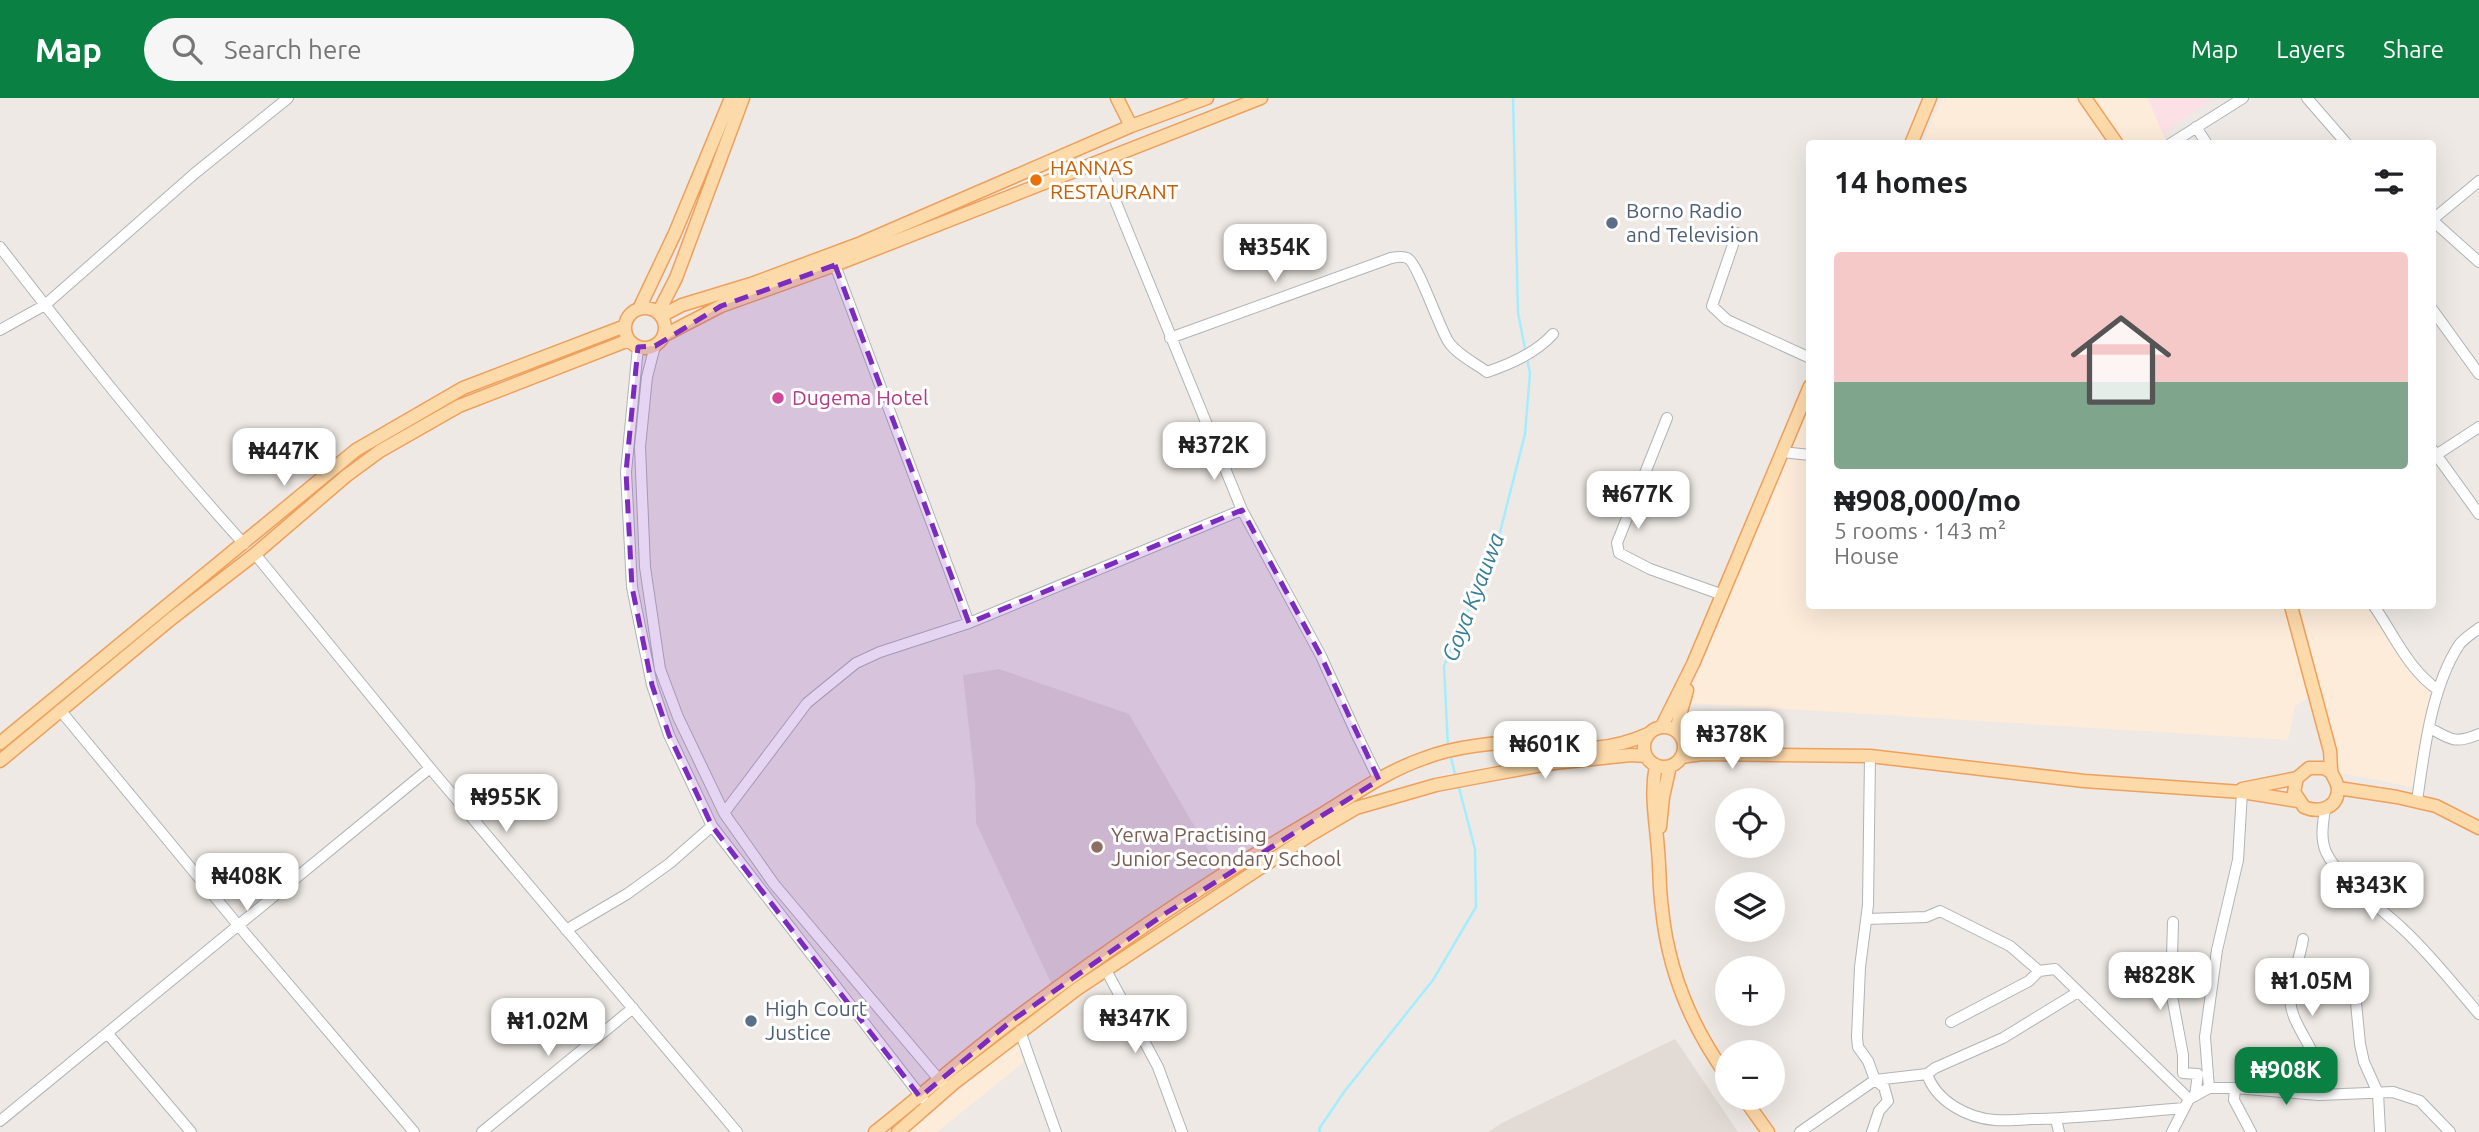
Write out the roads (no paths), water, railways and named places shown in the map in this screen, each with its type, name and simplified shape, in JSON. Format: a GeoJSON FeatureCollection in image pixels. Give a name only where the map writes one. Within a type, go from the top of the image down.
{"type":"FeatureCollection","features":[{"type":"Feature","properties":{"kind":"main road"},"geometry":{"type":"LineString","coordinates":[[731,98],[675,233],[639,309],[628,317],[625,326],[633,343],[643,348],[721,306],[835,265],[1261,98]]}},
{"type":"Feature","properties":{"kind":"main road"},"geometry":{"type":"LineString","coordinates":[[660,314],[743,98]]}},
{"type":"Feature","properties":{"kind":"main road"},"geometry":{"type":"LineString","coordinates":[[1117,98],[1131,126]]}},
{"type":"Feature","properties":{"kind":"main road"},"geometry":{"type":"LineString","coordinates":[[1178,98],[1202,100]]}},
{"type":"Feature","properties":{"kind":"main road"},"geometry":{"type":"LineString","coordinates":[[1913,140],[1930,98]]}},
{"type":"Feature","properties":{"kind":"main road"},"geometry":{"type":"LineString","coordinates":[[2085,98],[2114,140]]}},
{"type":"Feature","properties":{"kind":"main road"},"geometry":{"type":"LineString","coordinates":[[660,314],[861,243],[1131,126],[1202,100]]}},
{"type":"Feature","properties":{"kind":"main road"},"geometry":{"type":"LineString","coordinates":[[676,278],[679,290],[686,298],[697,300]]}},
{"type":"Feature","properties":{"kind":"main road"},"geometry":{"type":"LineString","coordinates":[[639,309],[652,309],[660,314],[665,329],[659,341]]}},
{"type":"Feature","properties":{"kind":"main road"},"geometry":{"type":"LineString","coordinates":[[0,743],[356,450],[463,388],[625,326]]}},
{"type":"Feature","properties":{"kind":"main road"},"geometry":{"type":"LineString","coordinates":[[0,761],[171,619],[255,554],[346,476],[380,452],[458,406],[633,343]]}},
{"type":"Feature","properties":{"kind":"main road"},"geometry":{"type":"LineString","coordinates":[[875,1132],[924,1101],[1010,1022],[1186,899],[1263,849],[1379,780],[1428,756],[1493,743],[1599,749],[1622,745],[1662,726],[1693,664],[1806,395]]}},
{"type":"Feature","properties":{"kind":"main road"},"geometry":{"type":"LineString","coordinates":[[1658,849],[1663,797],[1670,766],[1681,757],[1702,754],[1870,756],[2084,782],[2238,791],[2298,802],[2311,810],[2325,809],[2335,801],[2338,788],[2331,772],[2330,751],[2292,609]]}},
{"type":"Feature","properties":{"kind":"main road"},"geometry":{"type":"LineString","coordinates":[[1681,757],[1684,748],[1679,735],[1693,664]]}},
{"type":"Feature","properties":{"kind":"main road"},"geometry":{"type":"LineString","coordinates":[[1662,726],[1679,735],[1781,754]]}},
{"type":"Feature","properties":{"kind":"main road"},"geometry":{"type":"LineString","coordinates":[[1648,734],[1644,745],[1646,756],[1656,765],[1670,766]]}},
{"type":"Feature","properties":{"kind":"main road"},"geometry":{"type":"LineString","coordinates":[[943,1085],[1106,970],[1310,835],[1356,808],[1436,785],[1554,763],[1631,755],[1646,756]]}},
{"type":"Feature","properties":{"kind":"main road"},"geometry":{"type":"LineString","coordinates":[[1656,765],[1653,810],[1662,911],[1673,969],[1685,1003],[1715,1057]]}},
{"type":"Feature","properties":{"kind":"main road"},"geometry":{"type":"LineString","coordinates":[[2238,791],[2297,778],[2309,768],[2325,768],[2331,772]]}},
{"type":"Feature","properties":{"kind":"main road"},"geometry":{"type":"LineString","coordinates":[[2297,778],[2294,792],[2298,802]]}},
{"type":"Feature","properties":{"kind":"main road"},"geometry":{"type":"LineString","coordinates":[[2338,788],[2436,806],[2479,828]]}},
{"type":"Feature","properties":{"kind":"main road"},"geometry":{"type":"LineString","coordinates":[[898,1132],[924,1101]]}},
{"type":"Feature","properties":{"kind":"main road"},"geometry":{"type":"LineString","coordinates":[[1752,1110],[1768,1132]]}},
{"type":"Feature","properties":{"kind":"street"},"geometry":{"type":"LineString","coordinates":[[0,330],[45,305],[194,174],[288,98]]}},
{"type":"Feature","properties":{"kind":"street"},"geometry":{"type":"LineString","coordinates":[[2176,140],[2243,98]]}},
{"type":"Feature","properties":{"kind":"street"},"geometry":{"type":"LineString","coordinates":[[2307,98],[2344,140]]}},
{"type":"Feature","properties":{"kind":"street"},"geometry":{"type":"LineString","coordinates":[[2196,127],[2204,140]]}},
{"type":"Feature","properties":{"kind":"street"},"geometry":{"type":"LineString","coordinates":[[1099,161],[1242,510],[1321,656],[1379,780]]}},
{"type":"Feature","properties":{"kind":"street"},"geometry":{"type":"LineString","coordinates":[[2436,217],[2479,181]]}},
{"type":"Feature","properties":{"kind":"street"},"geometry":{"type":"LineString","coordinates":[[2436,223],[2479,261]]}},
{"type":"Feature","properties":{"kind":"street"},"geometry":{"type":"LineString","coordinates":[[1737,233],[1713,306],[1727,320],[1806,356]]}},
{"type":"Feature","properties":{"kind":"street"},"geometry":{"type":"LineString","coordinates":[[0,247],[197,492],[244,544]]}},
{"type":"Feature","properties":{"kind":"street"},"geometry":{"type":"LineString","coordinates":[[1171,338],[1391,258],[1406,257],[1412,260],[1437,322],[1450,344],[1487,372],[1507,365],[1544,344],[1553,334]]}},
{"type":"Feature","properties":{"kind":"street"},"geometry":{"type":"LineString","coordinates":[[835,265],[969,623]]}},
{"type":"Feature","properties":{"kind":"street"},"geometry":{"type":"LineString","coordinates":[[2436,315],[2479,374]]}},
{"type":"Feature","properties":{"kind":"street"},"geometry":{"type":"LineString","coordinates":[[659,341],[647,377],[640,447],[645,567],[660,669],[678,717],[724,813],[774,884],[943,1085]]}},
{"type":"Feature","properties":{"kind":"street"},"geometry":{"type":"LineString","coordinates":[[633,343],[625,472],[632,587],[656,698],[669,735],[712,826],[924,1101]]}},
{"type":"Feature","properties":{"kind":"street"},"geometry":{"type":"LineString","coordinates":[[1667,418],[1616,549],[1650,569],[1723,595]]}},
{"type":"Feature","properties":{"kind":"street"},"geometry":{"type":"LineString","coordinates":[[2436,452],[2479,427]]}},
{"type":"Feature","properties":{"kind":"street"},"geometry":{"type":"LineString","coordinates":[[1782,452],[1806,455]]}},
{"type":"Feature","properties":{"kind":"street"},"geometry":{"type":"LineString","coordinates":[[2436,456],[2479,514]]}},
{"type":"Feature","properties":{"kind":"street"},"geometry":{"type":"LineString","coordinates":[[724,813],[807,703],[856,663],[880,652],[969,623],[1242,510]]}},
{"type":"Feature","properties":{"kind":"street"},"geometry":{"type":"LineString","coordinates":[[255,554],[430,768],[737,1132]]}},
{"type":"Feature","properties":{"kind":"street"},"geometry":{"type":"LineString","coordinates":[[2376,609],[2401,651],[2424,680],[2438,690]]}},
{"type":"Feature","properties":{"kind":"street"},"geometry":{"type":"LineString","coordinates":[[2417,801],[2438,690],[2460,644],[2479,628]]}},
{"type":"Feature","properties":{"kind":"street"},"geometry":{"type":"LineString","coordinates":[[60,710],[414,1132]]}},
{"type":"Feature","properties":{"kind":"street"},"geometry":{"type":"LineString","coordinates":[[2430,728],[2448,739],[2461,742],[2479,734]]}},
{"type":"Feature","properties":{"kind":"street"},"geometry":{"type":"LineString","coordinates":[[1870,756],[1867,919],[1860,967],[1857,1037],[1858,1047],[1868,1061],[1875,1080],[1884,1087],[1888,1101],[1879,1111],[1872,1132]]}},
{"type":"Feature","properties":{"kind":"street"},"geometry":{"type":"LineString","coordinates":[[0,1121],[430,768]]}},
{"type":"Feature","properties":{"kind":"street"},"geometry":{"type":"LineString","coordinates":[[2209,1088],[2206,1037],[2217,950],[2238,860],[2238,791]]}},
{"type":"Feature","properties":{"kind":"street"},"geometry":{"type":"LineString","coordinates":[[2325,809],[2322,832],[2331,860],[2362,893],[2402,927],[2431,957],[2479,1014]]}},
{"type":"Feature","properties":{"kind":"street"},"geometry":{"type":"LineString","coordinates":[[566,930],[627,894],[670,863],[712,826]]}},
{"type":"Feature","properties":{"kind":"street"},"geometry":{"type":"LineString","coordinates":[[1867,919],[1926,917],[1940,911],[2010,946],[2039,971]]}},
{"type":"Feature","properties":{"kind":"street"},"geometry":{"type":"LineString","coordinates":[[2172,1132],[2189,1101],[2198,1074],[2183,1073],[2183,1055],[2171,991],[2173,922]]}},
{"type":"Feature","properties":{"kind":"street"},"geometry":{"type":"LineString","coordinates":[[2303,939],[2291,982],[2290,1002],[2315,1058],[2319,1095]]}},
{"type":"Feature","properties":{"kind":"street"},"geometry":{"type":"LineString","coordinates":[[1951,1023],[2029,981],[2039,971],[2055,969],[2189,1101]]}},
{"type":"Feature","properties":{"kind":"street"},"geometry":{"type":"LineString","coordinates":[[1106,970],[1158,1067],[1182,1132]]}},
{"type":"Feature","properties":{"kind":"street"},"geometry":{"type":"LineString","coordinates":[[2353,972],[2360,1044],[2364,1062],[2378,1093],[2380,1132]]}},
{"type":"Feature","properties":{"kind":"street"},"geometry":{"type":"LineString","coordinates":[[1800,1132],[1875,1080],[1927,1074],[2003,1038],[2078,992]]}},
{"type":"Feature","properties":{"kind":"street"},"geometry":{"type":"LineString","coordinates":[[482,1132],[633,1008]]}},
{"type":"Feature","properties":{"kind":"street"},"geometry":{"type":"LineString","coordinates":[[1020,1031],[1056,1132]]}},
{"type":"Feature","properties":{"kind":"street"},"geometry":{"type":"LineString","coordinates":[[108,1034],[191,1132]]}},
{"type":"Feature","properties":{"kind":"street"},"geometry":{"type":"LineString","coordinates":[[1927,1074],[1942,1098],[1961,1110],[1994,1120],[2056,1119],[2189,1101],[2209,1088],[2319,1095],[2393,1092],[2420,1101],[2451,1132]]}},
{"type":"Feature","properties":{"kind":"street"},"geometry":{"type":"LineString","coordinates":[[2235,1088],[2234,1100],[2251,1132]]}},
{"type":"Feature","properties":{"kind":"street"},"geometry":{"type":"LineString","coordinates":[[2056,1119],[2059,1132]]}},
{"type":"Feature","properties":{"kind":"waterway","name":"Goya Kyauwa"},"geometry":{"type":"LineString","coordinates":[[1513,98],[1518,313],[1526,353]]}},
{"type":"Feature","properties":{"kind":"waterway","name":"Goya Kyauwa"},"geometry":{"type":"LineString","coordinates":[[1448,747],[1444,666],[1498,540],[1525,434],[1530,373],[1527,359]]}},
{"type":"Feature","properties":{"kind":"waterway","name":"Goya Kyauwa"},"geometry":{"type":"LineString","coordinates":[[1450,754],[1456,778]]}},
{"type":"Feature","properties":{"kind":"waterway","name":"Goya Kyauwa"},"geometry":{"type":"LineString","coordinates":[[1320,1132],[1319,1129],[1344,1092],[1433,980],[1476,907],[1475,849],[1458,784]]}},
{"type":"Feature","properties":{"kind":"place","name":"HANNAS RESTAURANT"},"geometry":{"type":"Point","coordinates":[1036,180]}},
{"type":"Feature","properties":{"kind":"place","name":"Borno Radio and Television"},"geometry":{"type":"Point","coordinates":[1612,223]}},
{"type":"Feature","properties":{"kind":"place","name":"Dugema Hotel"},"geometry":{"type":"Point","coordinates":[778,398]}},
{"type":"Feature","properties":{"kind":"place","name":"Yerwa Practising Junior Secondary School"},"geometry":{"type":"Point","coordinates":[1097,847]}},
{"type":"Feature","properties":{"kind":"place","name":"High Court Justice"},"geometry":{"type":"Point","coordinates":[751,1021]}}]}
